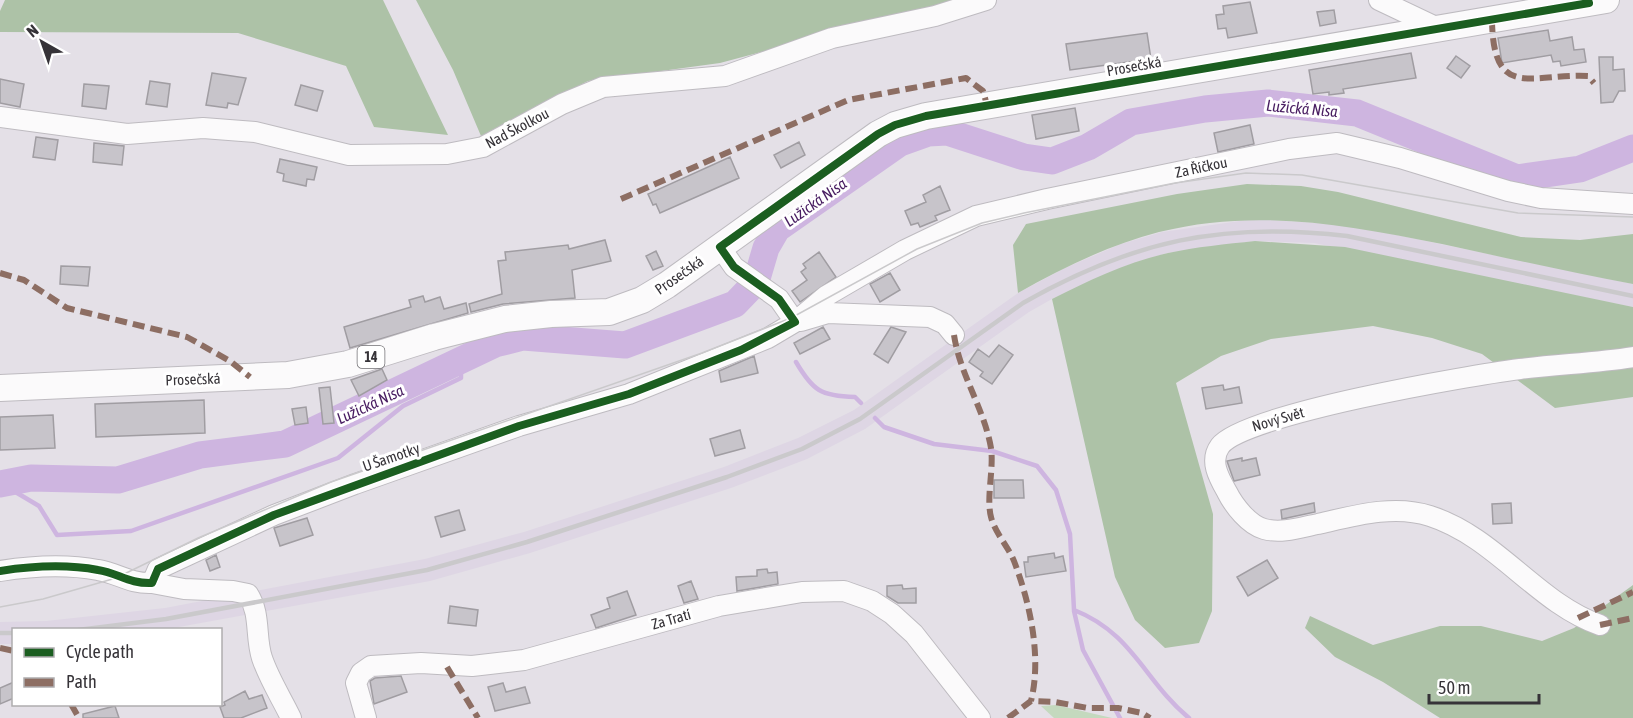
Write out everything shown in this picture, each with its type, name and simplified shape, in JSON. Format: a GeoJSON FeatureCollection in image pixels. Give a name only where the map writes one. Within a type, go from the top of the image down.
{"type":"FeatureCollection","features":[{"type":"Feature","properties":{"kind":"main road","name":"Prosečská"},"geometry":{"type":"LineString","coordinates":[[0,388],[279,376],[348,364],[434,337],[505,319],[551,314],[609,312],[623,308],[667,285],[847,155],[895,125],[926,116],[1116,82],[1440,29],[1594,1]]}},
{"type":"Feature","properties":{"kind":"street","name":"Nad Školkou"},"geometry":{"type":"LineString","coordinates":[[0,117],[127,134],[203,128],[255,132],[349,155],[447,154],[483,147],[562,104],[603,87],[725,76],[832,38],[935,16],[986,0]]}},
{"type":"Feature","properties":{"kind":"street"},"geometry":{"type":"LineString","coordinates":[[1379,0],[1440,29]]}},
{"type":"Feature","properties":{"kind":"street","name":"Za Říčkou"},"geometry":{"type":"LineString","coordinates":[[795,322],[826,296],[905,250],[976,216],[1289,149],[1337,144],[1400,158],[1508,191],[1541,198],[1633,204]]}},
{"type":"Feature","properties":{"kind":"street"},"geometry":{"type":"LineString","coordinates":[[720,247],[734,267],[767,288],[779,299],[795,322],[828,313],[930,317],[945,324],[954,335]]}},
{"type":"Feature","properties":{"kind":"street","name":"U Šamotky"},"geometry":{"type":"LineString","coordinates":[[152,583],[159,569],[274,515],[519,426],[629,394],[768,338],[795,322]]}},
{"type":"Feature","properties":{"kind":"street","name":"Nový Svět"},"geometry":{"type":"LineString","coordinates":[[1600,625],[1578,618],[1491,549],[1430,516],[1401,511],[1353,515],[1288,530],[1263,529],[1234,507],[1219,477],[1214,459],[1220,446],[1232,435],[1248,427],[1305,410],[1518,369],[1633,357]]}},
{"type":"Feature","properties":{"kind":"street"},"geometry":{"type":"LineString","coordinates":[[0,571],[50,567],[100,570],[116,578],[141,584],[152,583],[184,589],[233,591],[248,594],[254,603],[258,621],[262,658],[291,718]]}},
{"type":"Feature","properties":{"kind":"street","name":"Za Tratí"},"geometry":{"type":"LineString","coordinates":[[366,718],[356,683],[361,673],[371,666],[421,663],[472,666],[524,660],[719,606],[802,592],[844,591],[872,601],[892,614],[914,634],[980,718]]}},
{"type":"Feature","properties":{"kind":"shaded area"},"geometry":{"type":"Polygon","coordinates":[[[1254,219],[1349,225],[1633,284],[1633,307],[1314,243],[1255,241],[1167,253],[1128,265],[1052,299],[1029,312],[865,429],[807,459],[731,488],[530,553],[430,581],[173,628],[12,628],[12,644],[0,644],[0,622],[46,621],[165,608],[425,559],[524,532],[724,467],[798,438],[854,410],[1018,293],[1065,268],[1121,244],[1162,232],[1254,219]]]}},
{"type":"Feature","properties":{"kind":"green space"},"geometry":{"type":"Polygon","coordinates":[[[5,0],[383,0],[448,135],[374,127],[346,66],[238,33],[0,32],[0,11],[5,0]]]}},
{"type":"Feature","properties":{"kind":"green space"},"geometry":{"type":"Polygon","coordinates":[[[416,0],[954,0],[720,63],[588,81],[481,136],[453,70],[416,0]]]}},
{"type":"Feature","properties":{"kind":"green space"},"geometry":{"type":"Polygon","coordinates":[[[1247,184],[1301,186],[1338,192],[1521,237],[1580,240],[1633,234],[1633,284],[1371,231],[1266,220],[1195,225],[1140,237],[1086,258],[1018,293],[1013,245],[1026,224],[1177,194],[1247,184]]]}},
{"type":"Feature","properties":{"kind":"green space"},"geometry":{"type":"Polygon","coordinates":[[[1255,241],[1345,247],[1633,307],[1633,397],[1555,408],[1482,354],[1432,338],[1373,326],[1271,339],[1221,356],[1176,383],[1213,514],[1212,611],[1199,643],[1165,648],[1135,620],[1115,577],[1052,299],[1138,261],[1189,249],[1255,241]]]}},
{"type":"Feature","properties":{"kind":"green space"},"geometry":{"type":"Polygon","coordinates":[[[1633,585],[1633,718],[1440,718],[1383,682],[1335,657],[1305,628],[1310,616],[1373,645],[1440,626],[1481,626],[1542,641],[1574,628],[1633,585]]]}},
{"type":"Feature","properties":{"kind":"green space"},"geometry":{"type":"Polygon","coordinates":[[[1056,705],[1112,718],[1054,718],[1041,706],[1056,705]]]}},
{"type":"Feature","properties":{"kind":"building"},"geometry":{"type":"Polygon","coordinates":[[[1250,2],[1257,33],[1228,38],[1226,28],[1218,29],[1216,15],[1224,14],[1223,6],[1250,2]]]}},
{"type":"Feature","properties":{"kind":"building"},"geometry":{"type":"Polygon","coordinates":[[[1334,10],[1336,23],[1320,26],[1317,12],[1334,10]]]}},
{"type":"Feature","properties":{"kind":"building"},"geometry":{"type":"Polygon","coordinates":[[[1548,30],[1550,41],[1572,37],[1574,50],[1584,49],[1586,62],[1561,66],[1560,61],[1553,62],[1551,55],[1502,63],[1498,38],[1548,30]]]}},
{"type":"Feature","properties":{"kind":"building"},"geometry":{"type":"Polygon","coordinates":[[[1147,33],[1151,59],[1070,70],[1066,44],[1147,33]]]}},
{"type":"Feature","properties":{"kind":"building"},"geometry":{"type":"Polygon","coordinates":[[[1411,53],[1416,78],[1343,89],[1344,93],[1313,94],[1309,70],[1411,53]]]}},
{"type":"Feature","properties":{"kind":"building"},"geometry":{"type":"Polygon","coordinates":[[[1456,56],[1470,66],[1461,78],[1447,68],[1456,56]]]}},
{"type":"Feature","properties":{"kind":"building"},"geometry":{"type":"Polygon","coordinates":[[[1599,57],[1613,57],[1613,70],[1624,69],[1625,91],[1619,91],[1613,102],[1601,103],[1599,57]]]}},
{"type":"Feature","properties":{"kind":"building"},"geometry":{"type":"Polygon","coordinates":[[[212,73],[246,78],[238,105],[228,103],[227,108],[206,105],[212,73]]]}},
{"type":"Feature","properties":{"kind":"building"},"geometry":{"type":"Polygon","coordinates":[[[0,79],[24,84],[20,107],[0,103],[0,79]]]}},
{"type":"Feature","properties":{"kind":"building"},"geometry":{"type":"Polygon","coordinates":[[[150,81],[170,84],[167,107],[146,104],[150,81]]]}},
{"type":"Feature","properties":{"kind":"building"},"geometry":{"type":"Polygon","coordinates":[[[84,84],[109,86],[106,109],[82,106],[84,84]]]}},
{"type":"Feature","properties":{"kind":"building"},"geometry":{"type":"Polygon","coordinates":[[[301,85],[323,91],[317,111],[295,105],[301,85]]]}},
{"type":"Feature","properties":{"kind":"building"},"geometry":{"type":"Polygon","coordinates":[[[1075,108],[1079,131],[1036,139],[1032,115],[1075,108]]]}},
{"type":"Feature","properties":{"kind":"building"},"geometry":{"type":"Polygon","coordinates":[[[1250,125],[1254,144],[1218,152],[1214,133],[1250,125]]]}},
{"type":"Feature","properties":{"kind":"building"},"geometry":{"type":"Polygon","coordinates":[[[36,137],[58,140],[55,160],[33,157],[36,137]]]}},
{"type":"Feature","properties":{"kind":"building"},"geometry":{"type":"Polygon","coordinates":[[[799,142],[805,155],[781,168],[774,155],[799,142]]]}},
{"type":"Feature","properties":{"kind":"building"},"geometry":{"type":"Polygon","coordinates":[[[94,143],[124,146],[122,165],[93,162],[94,143]]]}},
{"type":"Feature","properties":{"kind":"building"},"geometry":{"type":"Polygon","coordinates":[[[730,157],[739,178],[660,213],[656,204],[653,205],[648,194],[730,157]]]}},
{"type":"Feature","properties":{"kind":"building"},"geometry":{"type":"Polygon","coordinates":[[[280,159],[317,167],[314,180],[307,179],[306,186],[283,181],[284,174],[277,172],[280,159]]]}},
{"type":"Feature","properties":{"kind":"building"},"geometry":{"type":"Polygon","coordinates":[[[940,186],[950,210],[935,216],[937,220],[920,227],[918,223],[911,225],[905,211],[926,202],[923,195],[940,186]]]}},
{"type":"Feature","properties":{"kind":"building"},"geometry":{"type":"Polygon","coordinates":[[[605,240],[611,261],[572,270],[575,298],[503,304],[471,312],[469,304],[502,294],[498,261],[506,260],[505,252],[568,245],[569,249],[605,240]]]}},
{"type":"Feature","properties":{"kind":"building"},"geometry":{"type":"Polygon","coordinates":[[[656,251],[663,266],[653,270],[646,256],[656,251]]]}},
{"type":"Feature","properties":{"kind":"building"},"geometry":{"type":"Polygon","coordinates":[[[819,252],[836,277],[800,302],[792,291],[807,280],[801,272],[806,268],[803,264],[819,252]]]}},
{"type":"Feature","properties":{"kind":"building"},"geometry":{"type":"Polygon","coordinates":[[[61,266],[90,267],[88,286],[60,284],[61,266]]]}},
{"type":"Feature","properties":{"kind":"building"},"geometry":{"type":"Polygon","coordinates":[[[890,273],[900,290],[880,302],[870,284],[890,273]]]}},
{"type":"Feature","properties":{"kind":"building"},"geometry":{"type":"Polygon","coordinates":[[[423,296],[425,302],[440,297],[444,309],[466,303],[468,313],[350,348],[344,327],[411,307],[409,300],[423,296]]]}},
{"type":"Feature","properties":{"kind":"building"},"geometry":{"type":"Polygon","coordinates":[[[823,327],[830,339],[800,354],[794,343],[823,327]]]}},
{"type":"Feature","properties":{"kind":"building"},"geometry":{"type":"Polygon","coordinates":[[[891,327],[906,332],[888,363],[874,354],[891,327]]]}},
{"type":"Feature","properties":{"kind":"building"},"geometry":{"type":"Polygon","coordinates":[[[999,345],[1013,355],[992,384],[980,376],[983,372],[969,362],[978,349],[989,357],[999,345]]]}},
{"type":"Feature","properties":{"kind":"building"},"geometry":{"type":"Polygon","coordinates":[[[754,356],[758,373],[721,382],[719,371],[754,356]]]}},
{"type":"Feature","properties":{"kind":"building"},"geometry":{"type":"Polygon","coordinates":[[[382,369],[387,380],[359,396],[351,380],[382,369]]]}},
{"type":"Feature","properties":{"kind":"building"},"geometry":{"type":"Polygon","coordinates":[[[1223,385],[1224,390],[1239,387],[1242,403],[1206,409],[1202,388],[1223,385]]]}},
{"type":"Feature","properties":{"kind":"building"},"geometry":{"type":"Polygon","coordinates":[[[330,387],[334,423],[323,424],[319,388],[330,387]]]}},
{"type":"Feature","properties":{"kind":"building"},"geometry":{"type":"Polygon","coordinates":[[[204,400],[205,433],[96,437],[95,404],[204,400]]]}},
{"type":"Feature","properties":{"kind":"building"},"geometry":{"type":"Polygon","coordinates":[[[306,407],[308,423],[295,425],[292,409],[306,407]]]}},
{"type":"Feature","properties":{"kind":"building"},"geometry":{"type":"Polygon","coordinates":[[[53,415],[55,448],[0,450],[0,417],[53,415]]]}},
{"type":"Feature","properties":{"kind":"building"},"geometry":{"type":"Polygon","coordinates":[[[740,430],[745,448],[715,456],[710,439],[740,430]]]}},
{"type":"Feature","properties":{"kind":"building"},"geometry":{"type":"Polygon","coordinates":[[[1242,458],[1242,461],[1256,458],[1260,475],[1234,481],[1227,461],[1242,458]]]}},
{"type":"Feature","properties":{"kind":"building"},"geometry":{"type":"Polygon","coordinates":[[[994,480],[1023,480],[1024,498],[994,498],[994,480]]]}},
{"type":"Feature","properties":{"kind":"building"},"geometry":{"type":"Polygon","coordinates":[[[1314,503],[1315,512],[1282,519],[1281,510],[1314,503]]]}},
{"type":"Feature","properties":{"kind":"building"},"geometry":{"type":"Polygon","coordinates":[[[1511,503],[1512,523],[1493,524],[1492,504],[1511,503]]]}},
{"type":"Feature","properties":{"kind":"building"},"geometry":{"type":"Polygon","coordinates":[[[459,510],[465,530],[441,537],[435,517],[459,510]]]}},
{"type":"Feature","properties":{"kind":"building"},"geometry":{"type":"Polygon","coordinates":[[[307,518],[313,535],[280,546],[274,528],[307,518]]]}},
{"type":"Feature","properties":{"kind":"building"},"geometry":{"type":"Polygon","coordinates":[[[1054,553],[1055,558],[1063,556],[1066,571],[1026,577],[1024,562],[1028,562],[1028,557],[1054,553]]]}},
{"type":"Feature","properties":{"kind":"building"},"geometry":{"type":"Polygon","coordinates":[[[216,555],[220,567],[210,571],[206,560],[216,555]]]}},
{"type":"Feature","properties":{"kind":"building"},"geometry":{"type":"Polygon","coordinates":[[[1267,560],[1278,578],[1248,596],[1237,577],[1267,560]]]}},
{"type":"Feature","properties":{"kind":"building"},"geometry":{"type":"Polygon","coordinates":[[[767,569],[768,573],[777,572],[778,584],[737,591],[736,577],[757,576],[757,570],[767,569]]]}},
{"type":"Feature","properties":{"kind":"building"},"geometry":{"type":"Polygon","coordinates":[[[691,581],[698,599],[684,603],[678,586],[691,581]]]}},
{"type":"Feature","properties":{"kind":"building"},"geometry":{"type":"Polygon","coordinates":[[[902,585],[903,589],[916,588],[916,603],[898,603],[887,596],[887,586],[902,585]]]}},
{"type":"Feature","properties":{"kind":"building"},"geometry":{"type":"Polygon","coordinates":[[[627,591],[636,615],[596,628],[591,615],[610,608],[607,598],[627,591]]]}},
{"type":"Feature","properties":{"kind":"building"},"geometry":{"type":"Polygon","coordinates":[[[450,606],[478,610],[476,626],[448,623],[450,606]]]}},
{"type":"Feature","properties":{"kind":"building"},"geometry":{"type":"Polygon","coordinates":[[[401,676],[407,692],[374,704],[370,681],[375,678],[401,676]]]}},
{"type":"Feature","properties":{"kind":"building"},"geometry":{"type":"Polygon","coordinates":[[[12,683],[12,699],[0,704],[0,688],[12,683]]]}},
{"type":"Feature","properties":{"kind":"building"},"geometry":{"type":"Polygon","coordinates":[[[503,683],[506,692],[525,687],[530,703],[495,711],[488,687],[503,683]]]}},
{"type":"Feature","properties":{"kind":"building"},"geometry":{"type":"Polygon","coordinates":[[[245,691],[249,699],[262,695],[267,708],[241,718],[224,718],[220,707],[225,705],[224,702],[245,691]]]}},
{"type":"Feature","properties":{"kind":"building"},"geometry":{"type":"Polygon","coordinates":[[[115,706],[119,718],[83,718],[83,714],[115,706]]]}},
{"type":"Feature","properties":{"kind":"waterway","name":"Lužická Nisa"},"geometry":{"type":"LineString","coordinates":[[0,484],[31,478],[118,480],[200,455],[285,444],[495,344],[523,337],[625,345],[735,304],[756,282],[766,248],[777,229],[900,143],[928,133],[947,132],[1024,157],[1052,161],[1088,147],[1131,122],[1205,109],[1268,103],[1357,113],[1517,178],[1580,169],[1633,148]]}},
{"type":"Feature","properties":{"kind":"waterway"},"geometry":{"type":"LineString","coordinates":[[2,484],[39,506],[57,535],[131,531],[338,458],[403,406],[461,378],[461,360]]}},
{"type":"Feature","properties":{"kind":"waterway"},"geometry":{"type":"LineString","coordinates":[[796,362],[808,380],[819,390],[834,395],[855,397],[861,403]]}},
{"type":"Feature","properties":{"kind":"waterway"},"geometry":{"type":"LineString","coordinates":[[875,418],[884,427],[934,444],[992,451],[1037,466],[1056,490],[1070,534],[1074,610],[1094,620],[1125,645],[1174,704],[1189,718]]}},
{"type":"Feature","properties":{"kind":"waterway"},"geometry":{"type":"LineString","coordinates":[[1074,611],[1083,650],[1120,718]]}},
{"type":"Feature","properties":{"kind":"tram line"},"geometry":{"type":"LineString","coordinates":[[0,607],[43,599],[116,578],[198,538],[331,482],[702,353],[791,318],[917,249],[982,223],[1175,183],[1246,173],[1302,175],[1518,213],[1633,217]]}},
{"type":"Feature","properties":{"kind":"railway"},"geometry":{"type":"LineString","coordinates":[[94,628],[166,619],[427,570],[527,542],[727,477],[802,449],[860,419],[1023,303],[1063,282],[1102,264],[1179,241],[1219,234],[1259,231],[1347,236],[1633,296]]}},
{"type":"Feature","properties":{"kind":"railway"},"geometry":{"type":"LineString","coordinates":[[0,633],[12,633]]}},
{"type":"Feature","properties":{"kind":"marked path"},"geometry":{"type":"LineString","coordinates":[[1492,20],[1494,46],[1500,63],[1508,73],[1520,78],[1534,79],[1588,76],[1594,83]]}},
{"type":"Feature","properties":{"kind":"marked path"},"geometry":{"type":"LineString","coordinates":[[621,199],[848,100],[966,78],[983,91],[987,105]]}},
{"type":"Feature","properties":{"kind":"marked path"},"geometry":{"type":"LineString","coordinates":[[0,273],[24,280],[67,308],[187,337],[230,361],[250,377]]}},
{"type":"Feature","properties":{"kind":"marked path"},"geometry":{"type":"LineString","coordinates":[[954,335],[961,364],[988,433],[992,465],[989,501],[991,517],[995,529],[1014,561],[1025,594],[1033,630],[1035,666],[1031,701]]}},
{"type":"Feature","properties":{"kind":"marked path"},"geometry":{"type":"LineString","coordinates":[[1578,618],[1633,592]]}},
{"type":"Feature","properties":{"kind":"marked path"},"geometry":{"type":"LineString","coordinates":[[1600,625],[1633,618]]}},
{"type":"Feature","properties":{"kind":"marked path"},"geometry":{"type":"LineString","coordinates":[[0,648],[12,651]]}},
{"type":"Feature","properties":{"kind":"marked path"},"geometry":{"type":"LineString","coordinates":[[447,667],[478,718]]}},
{"type":"Feature","properties":{"kind":"marked path"},"geometry":{"type":"LineString","coordinates":[[1008,718],[1031,701],[1055,702],[1088,708],[1118,708],[1142,713],[1150,718]]}},
{"type":"Feature","properties":{"kind":"marked path"},"geometry":{"type":"LineString","coordinates":[[72,706],[79,718]]}},
{"type":"Feature","properties":{"kind":"cycle path"},"geometry":{"type":"LineString","coordinates":[[0,571],[37,567],[74,567],[105,571],[137,582],[152,583],[158,569],[274,515],[519,426],[629,394],[741,350],[795,322],[779,299],[734,267],[720,247],[878,134],[895,125],[926,116],[1589,3],[1588,0]]}}]}
